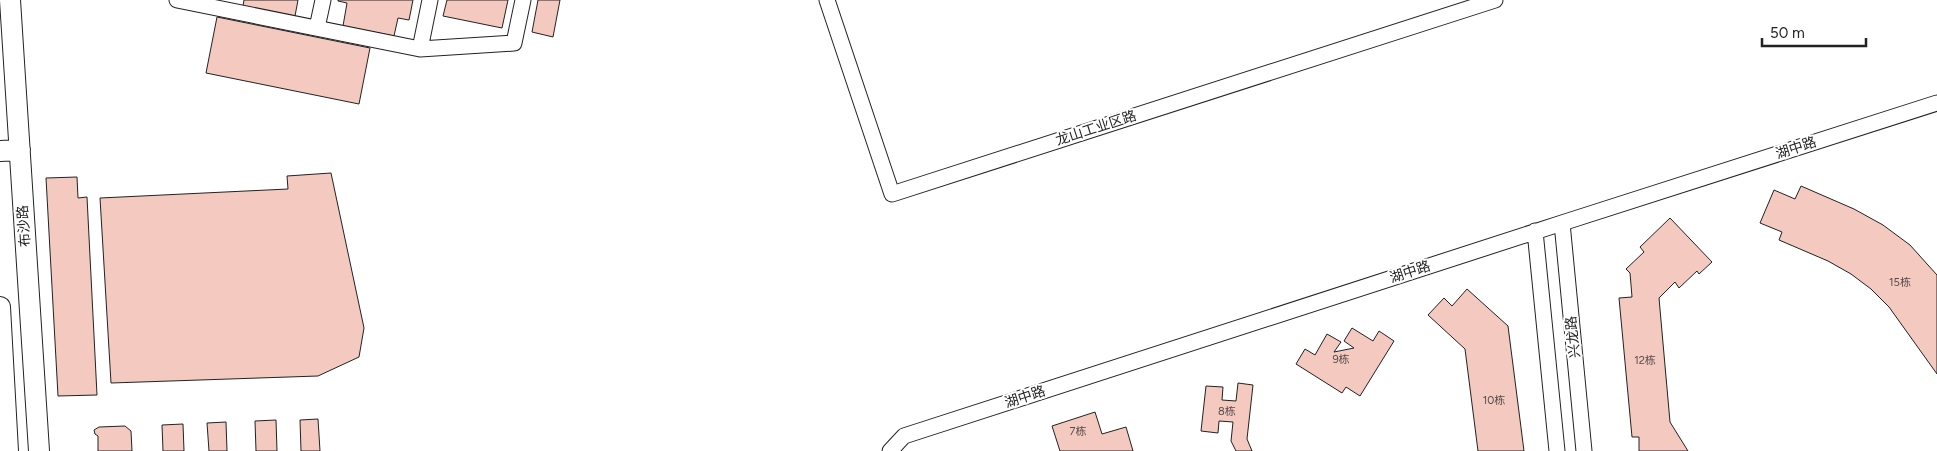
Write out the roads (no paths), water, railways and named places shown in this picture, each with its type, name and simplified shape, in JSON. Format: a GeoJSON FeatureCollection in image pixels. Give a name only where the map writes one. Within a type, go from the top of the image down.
{"type":"FeatureCollection","features":[{"type":"Feature","properties":{"kind":"main road","name":"布沙路"},"geometry":{"type":"LineString","coordinates":[[10,0],[10,151],[38,451]]}},
{"type":"Feature","properties":{"kind":"main road"},"geometry":{"type":"LineString","coordinates":[[0,307],[8,451]]}},
{"type":"Feature","properties":{"kind":"street"},"geometry":{"type":"LineString","coordinates":[[177,0],[211,3],[317,28],[420,49],[514,43],[523,0]]}},
{"type":"Feature","properties":{"kind":"street"},"geometry":{"type":"LineString","coordinates":[[317,28],[323,0]]}},
{"type":"Feature","properties":{"kind":"street"},"geometry":{"type":"LineString","coordinates":[[420,49],[430,0]]}},
{"type":"Feature","properties":{"kind":"street","name":"龙山工业区路"},"geometry":{"type":"LineString","coordinates":[[827,0],[892,194],[1479,2],[1495,0]]}},
{"type":"Feature","properties":{"kind":"street","name":"湖中路"},"geometry":{"type":"LineString","coordinates":[[890,451],[904,436],[1535,231],[1937,104]]}},
{"type":"Feature","properties":{"kind":"street","name":"兴龙路"},"geometry":{"type":"LineString","coordinates":[[1562,223],[1584,451]]}},
{"type":"Feature","properties":{"kind":"street","name":"兴龙路"},"geometry":{"type":"LineString","coordinates":[[1535,231],[1557,451]]}}]}
